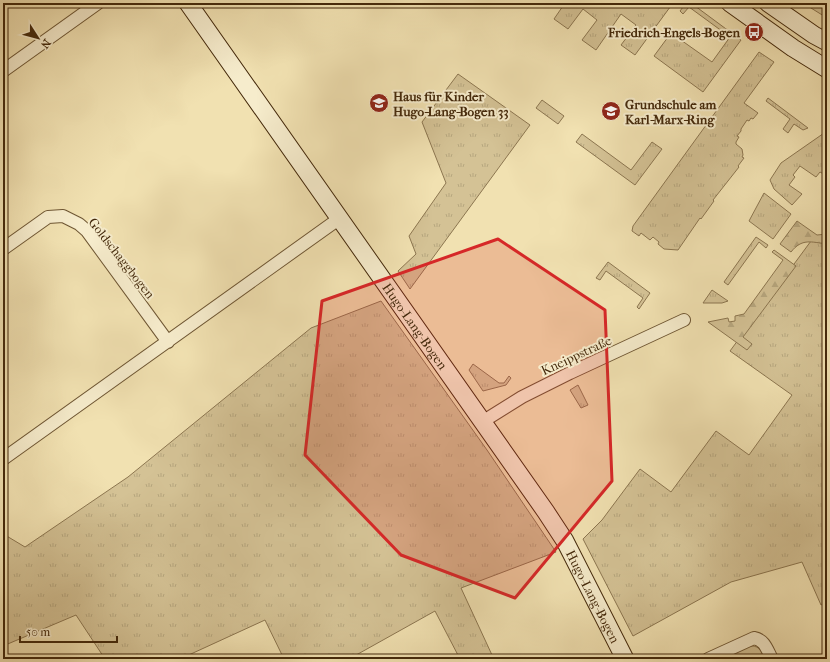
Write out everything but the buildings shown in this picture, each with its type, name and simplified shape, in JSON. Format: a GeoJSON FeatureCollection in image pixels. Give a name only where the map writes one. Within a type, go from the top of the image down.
{"type":"FeatureCollection","features":[{"type":"Feature","properties":{"kind":"street"},"geometry":{"type":"LineString","coordinates":[[3,71],[98,3]]}},
{"type":"Feature","properties":{"kind":"street","name":"Hugo-Lang-Bogen"},"geometry":{"type":"LineString","coordinates":[[188,3],[536,497],[565,541],[625,659]]}},
{"type":"Feature","properties":{"kind":"street"},"geometry":{"type":"LineString","coordinates":[[730,3],[793,48],[827,68]]}},
{"type":"Feature","properties":{"kind":"street"},"geometry":{"type":"LineString","coordinates":[[768,3],[827,42]]}},
{"type":"Feature","properties":{"kind":"street","name":"Goldschaggbogen"},"geometry":{"type":"LineString","coordinates":[[3,248],[48,217],[63,216],[79,224],[89,235],[168,342]]}},
{"type":"Feature","properties":{"kind":"street"},"geometry":{"type":"LineString","coordinates":[[3,459],[340,218]]}},
{"type":"Feature","properties":{"kind":"street","name":"Kneippstraße"},"geometry":{"type":"LineString","coordinates":[[482,422],[522,397],[684,320]]}},
{"type":"Feature","properties":{"kind":"street"},"geometry":{"type":"LineString","coordinates":[[708,659],[754,638],[760,639],[772,659]]}},
{"type":"Feature","properties":{"kind":"highlighted area"},"geometry":{"type":"Polygon","coordinates":[[[498,239],[605,310],[612,481],[515,598],[401,555],[305,455],[322,301],[498,239]]]}},
{"type":"Feature","properties":{"kind":"green space"},"geometry":{"type":"Polygon","coordinates":[[[565,3],[673,3],[635,55],[621,45],[636,25],[621,14],[596,50],[582,40],[597,20],[583,9],[568,29],[554,19],[565,3]]]}},
{"type":"Feature","properties":{"kind":"green space"},"geometry":{"type":"Polygon","coordinates":[[[686,3],[691,3],[741,40],[703,92],[654,56],[671,33],[712,62],[730,37],[689,7],[683,14],[680,11],[686,3]]]}},
{"type":"Feature","properties":{"kind":"green space"},"geometry":{"type":"Polygon","coordinates":[[[803,3],[827,3],[827,18],[803,3]]]}},
{"type":"Feature","properties":{"kind":"green space"},"geometry":{"type":"Polygon","coordinates":[[[759,52],[774,62],[744,103],[758,113],[753,119],[751,118],[749,121],[747,120],[737,136],[739,137],[736,144],[742,149],[742,157],[744,158],[738,166],[739,167],[713,200],[714,201],[701,219],[700,218],[678,250],[664,249],[653,237],[650,240],[641,233],[639,236],[632,231],[633,226],[759,52]]]}},
{"type":"Feature","properties":{"kind":"green space"},"geometry":{"type":"Polygon","coordinates":[[[458,74],[530,125],[410,289],[398,271],[416,254],[409,236],[446,183],[422,122],[458,74]]]}},
{"type":"Feature","properties":{"kind":"green space"},"geometry":{"type":"Polygon","coordinates":[[[768,98],[808,128],[803,130],[794,124],[788,133],[783,129],[790,119],[766,101],[768,98]]]}},
{"type":"Feature","properties":{"kind":"green space"},"geometry":{"type":"Polygon","coordinates":[[[542,100],[564,116],[558,124],[536,108],[542,100]]]}},
{"type":"Feature","properties":{"kind":"green space"},"geometry":{"type":"Polygon","coordinates":[[[827,131],[827,176],[820,172],[816,177],[800,166],[793,175],[795,177],[789,185],[802,194],[792,205],[774,189],[770,180],[781,163],[827,131]]]}},
{"type":"Feature","properties":{"kind":"green space"},"geometry":{"type":"Polygon","coordinates":[[[582,134],[631,170],[652,142],[662,149],[635,185],[576,142],[582,134]]]}},
{"type":"Feature","properties":{"kind":"green space"},"geometry":{"type":"Polygon","coordinates":[[[764,193],[791,214],[773,239],[749,221],[764,193]]]}},
{"type":"Feature","properties":{"kind":"green space"},"geometry":{"type":"Polygon","coordinates":[[[797,221],[817,235],[827,234],[827,244],[807,242],[799,245],[791,252],[780,244],[797,221]]]}},
{"type":"Feature","properties":{"kind":"green space"},"geometry":{"type":"Polygon","coordinates":[[[756,237],[768,245],[766,248],[759,242],[728,285],[724,282],[756,237]]]}},
{"type":"Feature","properties":{"kind":"green space"},"geometry":{"type":"Polygon","coordinates":[[[827,237],[827,602],[821,605],[802,562],[731,582],[633,636],[583,539],[602,520],[640,469],[671,492],[716,431],[749,455],[792,395],[730,351],[811,241],[827,237]]]}},
{"type":"Feature","properties":{"kind":"green space"},"geometry":{"type":"Polygon","coordinates":[[[774,250],[796,266],[743,337],[752,344],[747,350],[708,322],[728,318],[729,322],[735,321],[735,316],[744,314],[783,260],[772,252],[774,250]]]}},
{"type":"Feature","properties":{"kind":"green space"},"geometry":{"type":"Polygon","coordinates":[[[608,262],[650,293],[639,309],[637,307],[643,298],[606,271],[600,280],[596,278],[608,262]]]}},
{"type":"Feature","properties":{"kind":"green space"},"geometry":{"type":"Polygon","coordinates":[[[712,290],[728,301],[722,303],[703,303],[712,290]]]}},
{"type":"Feature","properties":{"kind":"green space"},"geometry":{"type":"Polygon","coordinates":[[[381,301],[487,450],[556,552],[461,588],[492,655],[483,659],[460,659],[435,611],[349,659],[284,659],[265,620],[180,659],[105,659],[76,615],[3,646],[3,536],[5,535],[25,547],[128,477],[311,328],[381,301]]]}},
{"type":"Feature","properties":{"kind":"green space"},"geometry":{"type":"Polygon","coordinates":[[[473,364],[499,383],[504,383],[509,376],[511,378],[506,385],[483,391],[469,370],[473,364]]]}},
{"type":"Feature","properties":{"kind":"green space"},"geometry":{"type":"Polygon","coordinates":[[[578,385],[588,405],[581,408],[570,390],[578,385]]]}},
{"type":"Feature","properties":{"kind":"green space"},"geometry":{"type":"Polygon","coordinates":[[[747,646],[759,648],[766,659],[725,659],[724,657],[747,646]]]}},
{"type":"Feature","properties":{"kind":"place","name":"Friedrich-Engels-Bogen"},"geometry":{"type":"Point","coordinates":[754,32]}},
{"type":"Feature","properties":{"kind":"place","name":"Haus für Kinder Hugo-Lang-Bogen 33"},"geometry":{"type":"Point","coordinates":[379,103]}},
{"type":"Feature","properties":{"kind":"place","name":"Grundschule am Karl-Marx-Ring"},"geometry":{"type":"Point","coordinates":[611,111]}}]}
